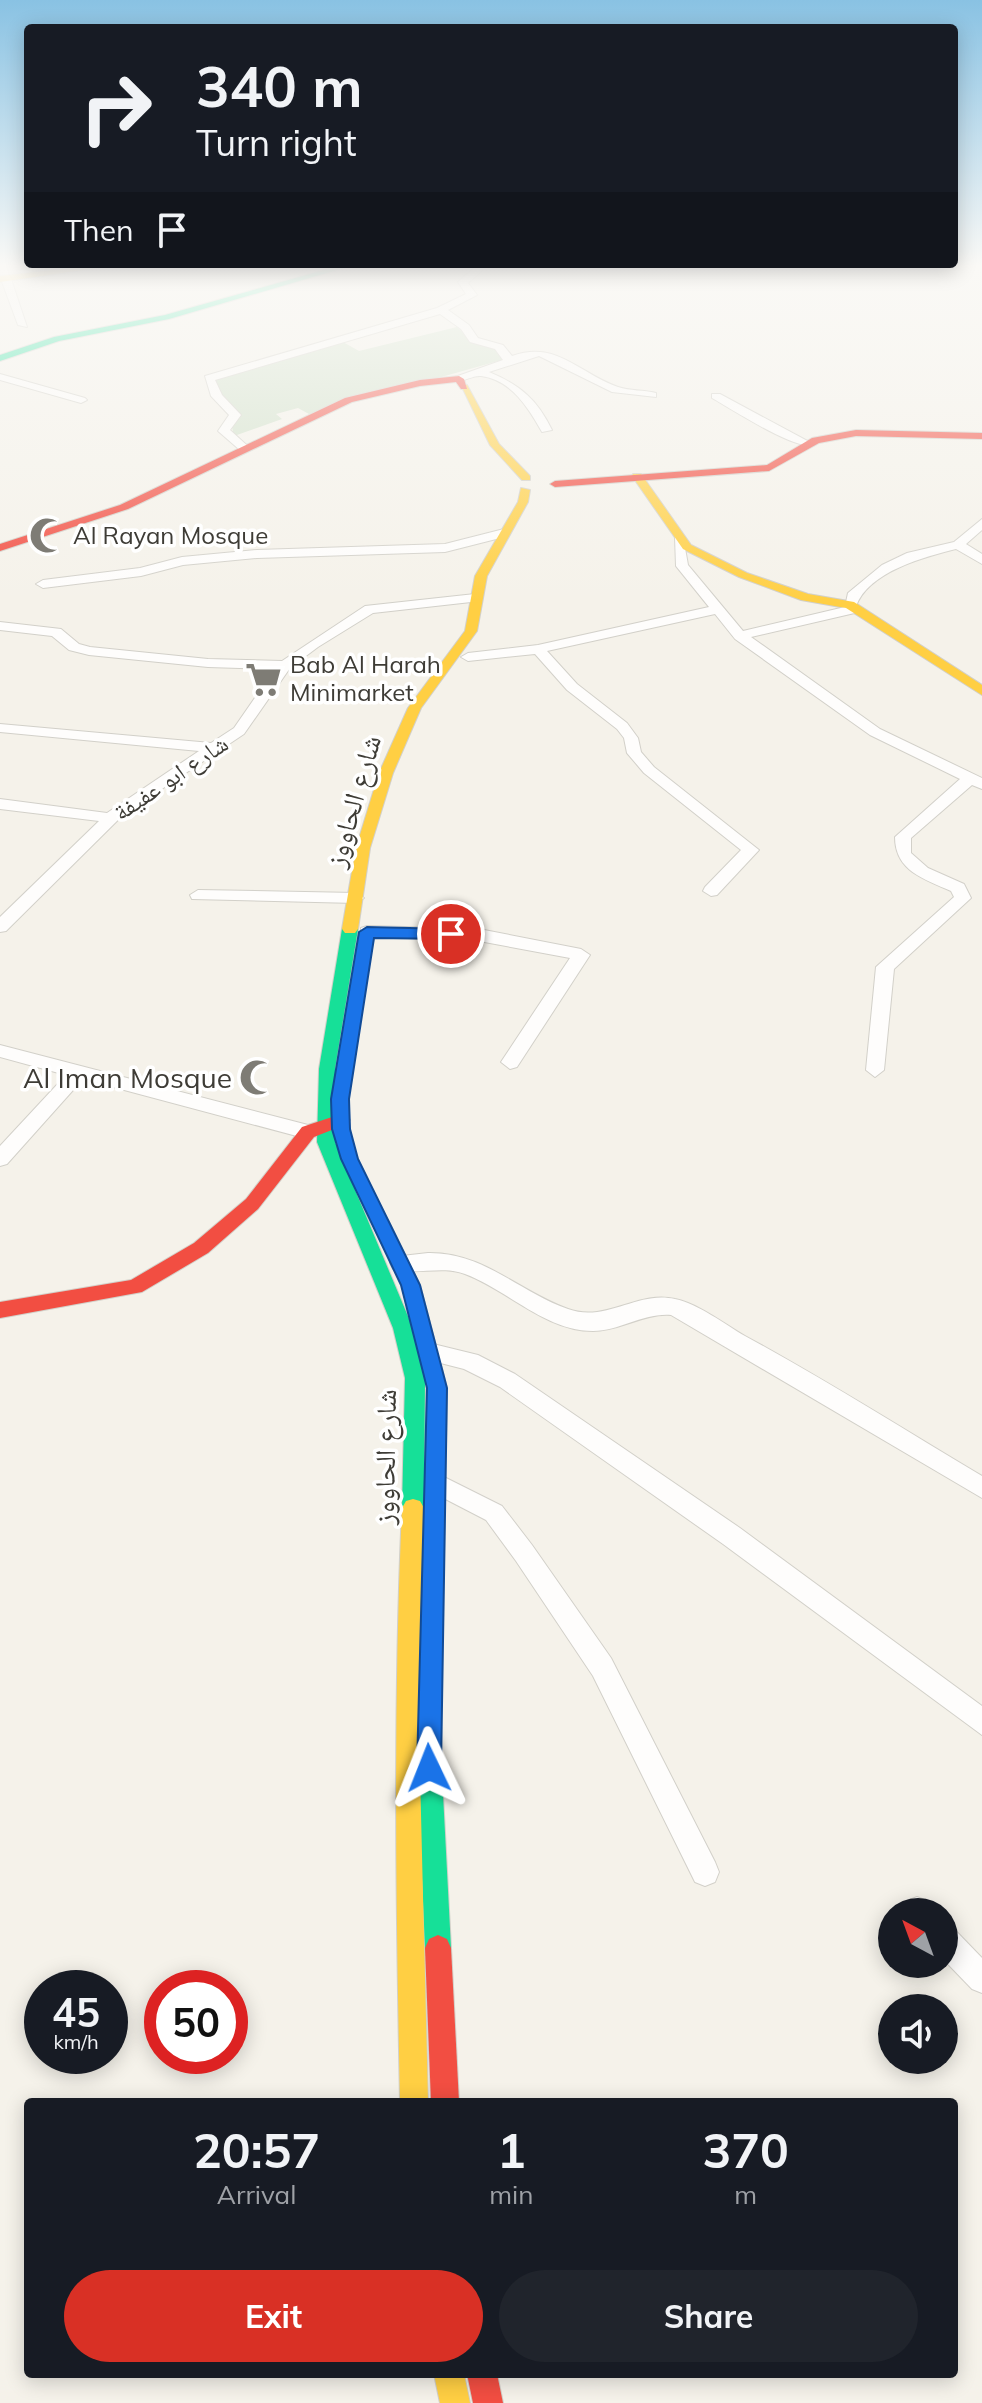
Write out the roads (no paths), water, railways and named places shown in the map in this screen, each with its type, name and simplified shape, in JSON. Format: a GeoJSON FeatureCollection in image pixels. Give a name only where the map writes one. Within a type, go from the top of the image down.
{"type":"FeatureCollection","features":[{"type":"Feature","properties":{"kind":"main road"},"geometry":{"type":"LineString","coordinates":[[0,548],[124,507],[349,400],[420,383],[458,379]]}},
{"type":"Feature","properties":{"kind":"main road"},"geometry":{"type":"LineString","coordinates":[[459,379],[480,412],[489,436],[514,469],[538,484],[769,468],[785,464],[807,444],[861,434],[982,436]]}},
{"type":"Feature","properties":{"kind":"main road"},"geometry":{"type":"LineString","coordinates":[[637,476],[662,509],[679,540],[698,554],[743,575],[805,597],[852,607],[982,691]]}},
{"type":"Feature","properties":{"kind":"main road"},"geometry":{"type":"LineString","coordinates":[[0,1310],[135,1287],[201,1248],[252,1204],[325,1125],[340,1099],[380,848],[403,763],[438,695],[483,634],[493,579],[538,484]]}},
{"type":"Feature","properties":{"kind":"main road","name":"شارع الحاووز"},"geometry":{"type":"LineString","coordinates":[[414,2098],[407,1888],[406,1647],[417,1426],[415,1378],[403,1328],[375,1254],[335,1169],[326,1142],[327,1069],[363,848],[397,742],[432,683],[463,647],[471,631],[481,576],[523,502],[538,484]]}},
{"type":"Feature","properties":{"kind":"main road"},"geometry":{"type":"LineString","coordinates":[[325,1125],[349,1159],[411,1285],[437,1388],[428,1737],[445,2098]]}},
{"type":"Feature","properties":{"kind":"main road"},"geometry":{"type":"LineString","coordinates":[[450,2378],[455,2403]]}},
{"type":"Feature","properties":{"kind":"main road"},"geometry":{"type":"LineString","coordinates":[[483,2378],[488,2403]]}},
{"type":"Feature","properties":{"kind":"street"},"geometry":{"type":"LineString","coordinates":[[8,379],[81,400]]}},
{"type":"Feature","properties":{"kind":"street"},"geometry":{"type":"LineString","coordinates":[[210,379],[217,396],[235,415],[224,431],[245,449]]}},
{"type":"Feature","properties":{"kind":"street"},"geometry":{"type":"LineString","coordinates":[[498,379],[517,387],[536,406],[546,430]]}},
{"type":"Feature","properties":{"kind":"street"},"geometry":{"type":"LineString","coordinates":[[594,379],[616,390],[652,395]]}},
{"type":"Feature","properties":{"kind":"street"},"geometry":{"type":"LineString","coordinates":[[716,396],[761,419],[776,432],[807,444]]}},
{"type":"Feature","properties":{"kind":"street"},"geometry":{"type":"LineString","coordinates":[[740,636],[852,607],[853,596],[887,568],[912,556],[958,545],[982,523]]}},
{"type":"Feature","properties":{"kind":"street"},"geometry":{"type":"LineString","coordinates":[[43,584],[141,572],[182,561],[257,554],[445,548],[504,533]]}},
{"type":"Feature","properties":{"kind":"street"},"geometry":{"type":"LineString","coordinates":[[679,540],[682,566],[715,610],[740,636],[875,732],[975,782],[903,837],[903,854],[922,872],[958,888],[963,898],[885,967],[875,1070]]}},
{"type":"Feature","properties":{"kind":"street"},"geometry":{"type":"LineString","coordinates":[[958,545],[982,560]]}},
{"type":"Feature","properties":{"kind":"street","name":"شارع ابو عفيفة"},"geometry":{"type":"LineString","coordinates":[[0,927],[111,818],[239,731],[285,665],[370,609],[475,598]]}},
{"type":"Feature","properties":{"kind":"street"},"geometry":{"type":"LineString","coordinates":[[468,657],[538,649],[715,610]]}},
{"type":"Feature","properties":{"kind":"street"},"geometry":{"type":"LineString","coordinates":[[0,626],[56,632],[74,647],[95,652],[208,663],[285,665]]}},
{"type":"Feature","properties":{"kind":"street"},"geometry":{"type":"LineString","coordinates":[[538,649],[572,687],[622,726],[631,738],[634,753],[649,770],[751,850],[711,891]]}},
{"type":"Feature","properties":{"kind":"street"},"geometry":{"type":"LineString","coordinates":[[0,728],[215,748]]}},
{"type":"Feature","properties":{"kind":"street"},"geometry":{"type":"LineString","coordinates":[[0,804],[111,818]]}},
{"type":"Feature","properties":{"kind":"street"},"geometry":{"type":"LineString","coordinates":[[198,895],[356,898]]}},
{"type":"Feature","properties":{"kind":"street"},"geometry":{"type":"LineString","coordinates":[[367,932],[479,935],[581,955],[510,1062]]}},
{"type":"Feature","properties":{"kind":"street"},"geometry":{"type":"LineString","coordinates":[[0,1051],[325,1125]]}},
{"type":"Feature","properties":{"kind":"street"},"geometry":{"type":"LineString","coordinates":[[0,1159],[80,1071]]}},
{"type":"Feature","properties":{"kind":"street"},"geometry":{"type":"LineString","coordinates":[[400,1263],[456,1263],[478,1270],[575,1320],[601,1325],[656,1304],[674,1307],[777,1364],[982,1488]]}},
{"type":"Feature","properties":{"kind":"street"},"geometry":{"type":"LineString","coordinates":[[429,1352],[469,1359],[492,1369],[549,1411],[690,1503],[982,1722]]}},
{"type":"Feature","properties":{"kind":"street"},"geometry":{"type":"LineString","coordinates":[[436,1483],[494,1513],[524,1553],[602,1667],[705,1872]]}},
{"type":"Feature","properties":{"kind":"street"},"geometry":{"type":"LineString","coordinates":[[958,1954],[982,1979]]}},
{"type":"Feature","properties":{"kind":"place","name":"Al Rayan Mosque"},"geometry":{"type":"Point","coordinates":[47,536]}},
{"type":"Feature","properties":{"kind":"place","name":"Bab Al Harah Minimarket"},"geometry":{"type":"Point","coordinates":[264,679]}},
{"type":"Feature","properties":{"kind":"place","name":"Al Iman Mosque"},"geometry":{"type":"Point","coordinates":[258,1078]}}]}
